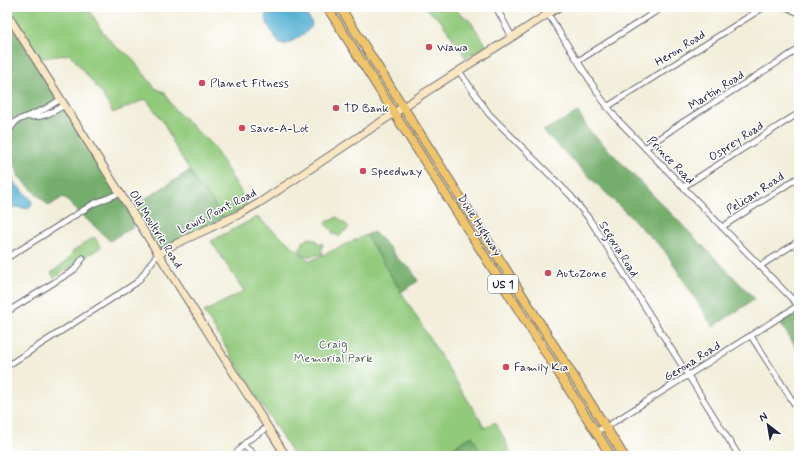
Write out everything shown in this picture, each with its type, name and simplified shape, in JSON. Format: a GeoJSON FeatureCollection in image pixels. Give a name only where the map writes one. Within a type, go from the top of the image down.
{"type":"FeatureCollection","features":[{"type":"Feature","properties":{"kind":"main road","name":"Dixie Highway"},"geometry":{"type":"LineString","coordinates":[[327,7],[611,456]]}},
{"type":"Feature","properties":{"kind":"main road","name":"Dixie Highway"},"geometry":{"type":"LineString","coordinates":[[340,7],[509,274]]}},
{"type":"Feature","properties":{"kind":"main road","name":"Lewis Point Road"},"geometry":{"type":"LineString","coordinates":[[159,254],[171,246],[238,215],[259,203],[403,107],[559,7]]}},
{"type":"Feature","properties":{"kind":"main road","name":"Old Moultrie Road"},"geometry":{"type":"LineString","coordinates":[[7,14],[286,456]]}},
{"type":"Feature","properties":{"kind":"main road"},"geometry":{"type":"LineString","coordinates":[[500,280],[509,274]]}},
{"type":"Feature","properties":{"kind":"main road","name":"US 1"},"geometry":{"type":"LineString","coordinates":[[509,274],[624,456]]}},
{"type":"Feature","properties":{"kind":"street"},"geometry":{"type":"LineString","coordinates":[[496,7],[512,37]]}},
{"type":"Feature","properties":{"kind":"street"},"geometry":{"type":"LineString","coordinates":[[578,61],[663,7]]}},
{"type":"Feature","properties":{"kind":"street","name":"Heron Road"},"geometry":{"type":"LineString","coordinates":[[607,107],[764,7]]}},
{"type":"Feature","properties":{"kind":"street"},"geometry":{"type":"LineString","coordinates":[[786,7],[799,13]]}},
{"type":"Feature","properties":{"kind":"street","name":"Prince Road"},"geometry":{"type":"LineString","coordinates":[[548,14],[607,107],[617,119],[799,305]]}},
{"type":"Feature","properties":{"kind":"street","name":"Martin Road"},"geometry":{"type":"LineString","coordinates":[[645,148],[799,49]]}},
{"type":"Feature","properties":{"kind":"street","name":"Segovia Road"},"geometry":{"type":"LineString","coordinates":[[459,71],[489,114],[571,196],[590,220],[739,456]]}},
{"type":"Feature","properties":{"kind":"street"},"geometry":{"type":"LineString","coordinates":[[7,133],[16,121],[28,117],[44,116],[63,102]]}},
{"type":"Feature","properties":{"kind":"street","name":"Osprey Road"},"geometry":{"type":"LineString","coordinates":[[684,187],[799,113]]}},
{"type":"Feature","properties":{"kind":"street","name":"Pelican Road"},"geometry":{"type":"LineString","coordinates":[[722,226],[799,177]]}},
{"type":"Feature","properties":{"kind":"street"},"geometry":{"type":"LineString","coordinates":[[7,258],[94,204],[120,193]]}},
{"type":"Feature","properties":{"kind":"street"},"geometry":{"type":"LineString","coordinates":[[760,266],[799,241]]}},
{"type":"Feature","properties":{"kind":"street","name":"Lewis Point Road"},"geometry":{"type":"LineString","coordinates":[[7,366],[136,283],[143,276],[151,262],[159,254]]}},
{"type":"Feature","properties":{"kind":"street"},"geometry":{"type":"LineString","coordinates":[[7,312],[74,270],[83,258]]}},
{"type":"Feature","properties":{"kind":"street","name":"Gerona Road"},"geometry":{"type":"LineString","coordinates":[[596,431],[606,427],[799,305]]}},
{"type":"Feature","properties":{"kind":"street"},"geometry":{"type":"LineString","coordinates":[[751,336],[799,411]]}},
{"type":"Feature","properties":{"kind":"street"},"geometry":{"type":"LineString","coordinates":[[234,456],[247,441],[268,427]]}},
{"type":"Feature","properties":{"kind":"street"},"geometry":{"type":"LineString","coordinates":[[243,445],[256,456]]}},
{"type":"Feature","properties":{"kind":"green space"},"geometry":{"type":"Polygon","coordinates":[[[7,7],[88,7],[102,31],[116,47],[130,56],[155,88],[164,92],[175,110],[213,146],[248,206],[224,218],[210,198],[199,186],[173,143],[164,123],[146,99],[113,113],[102,94],[70,54],[44,58],[37,57],[7,7]]]}},
{"type":"Feature","properties":{"kind":"green space"},"geometry":{"type":"Polygon","coordinates":[[[424,7],[453,7],[471,22],[487,46],[466,58],[441,21],[424,7]]]}},
{"type":"Feature","properties":{"kind":"green space"},"geometry":{"type":"Polygon","coordinates":[[[7,18],[137,224],[110,241],[63,197],[49,206],[19,177],[7,141],[7,18]]]}},
{"type":"Feature","properties":{"kind":"green space"},"geometry":{"type":"Polygon","coordinates":[[[578,112],[589,130],[755,299],[713,327],[665,251],[543,131],[578,112]]]}},
{"type":"Feature","properties":{"kind":"green space"},"geometry":{"type":"Polygon","coordinates":[[[189,171],[224,218],[159,250],[132,207],[189,171]]]}},
{"type":"Feature","properties":{"kind":"green space","name":"Craig Memorial Park"},"geometry":{"type":"Polygon","coordinates":[[[257,217],[310,261],[366,235],[485,428],[495,422],[504,438],[511,456],[483,456],[472,436],[439,456],[294,456],[204,312],[244,291],[211,241],[257,217]]]}},
{"type":"Feature","properties":{"kind":"green space"},"geometry":{"type":"Polygon","coordinates":[[[337,217],[349,227],[339,237],[333,234],[325,224],[328,220],[331,221],[337,217]]]}},
{"type":"Feature","properties":{"kind":"green space"},"geometry":{"type":"Polygon","coordinates":[[[374,232],[389,247],[398,259],[411,269],[418,281],[401,292],[366,235],[374,232]]]}},
{"type":"Feature","properties":{"kind":"green space"},"geometry":{"type":"Polygon","coordinates":[[[94,237],[101,247],[54,278],[51,273],[68,260],[74,250],[94,237]]]}},
{"type":"Feature","properties":{"kind":"green space"},"geometry":{"type":"Polygon","coordinates":[[[310,238],[316,240],[319,245],[322,243],[323,246],[321,248],[323,254],[306,256],[298,249],[302,246],[303,242],[310,238]]]}},
{"type":"Feature","properties":{"kind":"green space"},"geometry":{"type":"Polygon","coordinates":[[[799,305],[799,352],[778,320],[799,305]]]}},
{"type":"Feature","properties":{"kind":"green space"},"geometry":{"type":"Polygon","coordinates":[[[472,436],[483,456],[439,456],[472,436]]]}},
{"type":"Feature","properties":{"kind":"water"},"geometry":{"type":"Polygon","coordinates":[[[276,7],[300,7],[310,20],[312,24],[311,26],[306,32],[287,44],[281,44],[273,34],[265,19],[267,13],[276,7]]]}},
{"type":"Feature","properties":{"kind":"water"},"geometry":{"type":"Polygon","coordinates":[[[7,167],[14,182],[32,200],[32,205],[28,209],[7,205],[7,167]]]}},
{"type":"Feature","properties":{"kind":"place","name":"Wawa"},"geometry":{"type":"Point","coordinates":[429,47]}},
{"type":"Feature","properties":{"kind":"place","name":"Planet Fitness"},"geometry":{"type":"Point","coordinates":[202,83]}},
{"type":"Feature","properties":{"kind":"place","name":"TD Bank"},"geometry":{"type":"Point","coordinates":[336,108]}},
{"type":"Feature","properties":{"kind":"place","name":"Save-A-Lot"},"geometry":{"type":"Point","coordinates":[242,128]}},
{"type":"Feature","properties":{"kind":"place","name":"Speedway"},"geometry":{"type":"Point","coordinates":[363,171]}},
{"type":"Feature","properties":{"kind":"place","name":"AutoZone"},"geometry":{"type":"Point","coordinates":[548,273]}},
{"type":"Feature","properties":{"kind":"place","name":"Family Kia"},"geometry":{"type":"Point","coordinates":[506,367]}}]}
